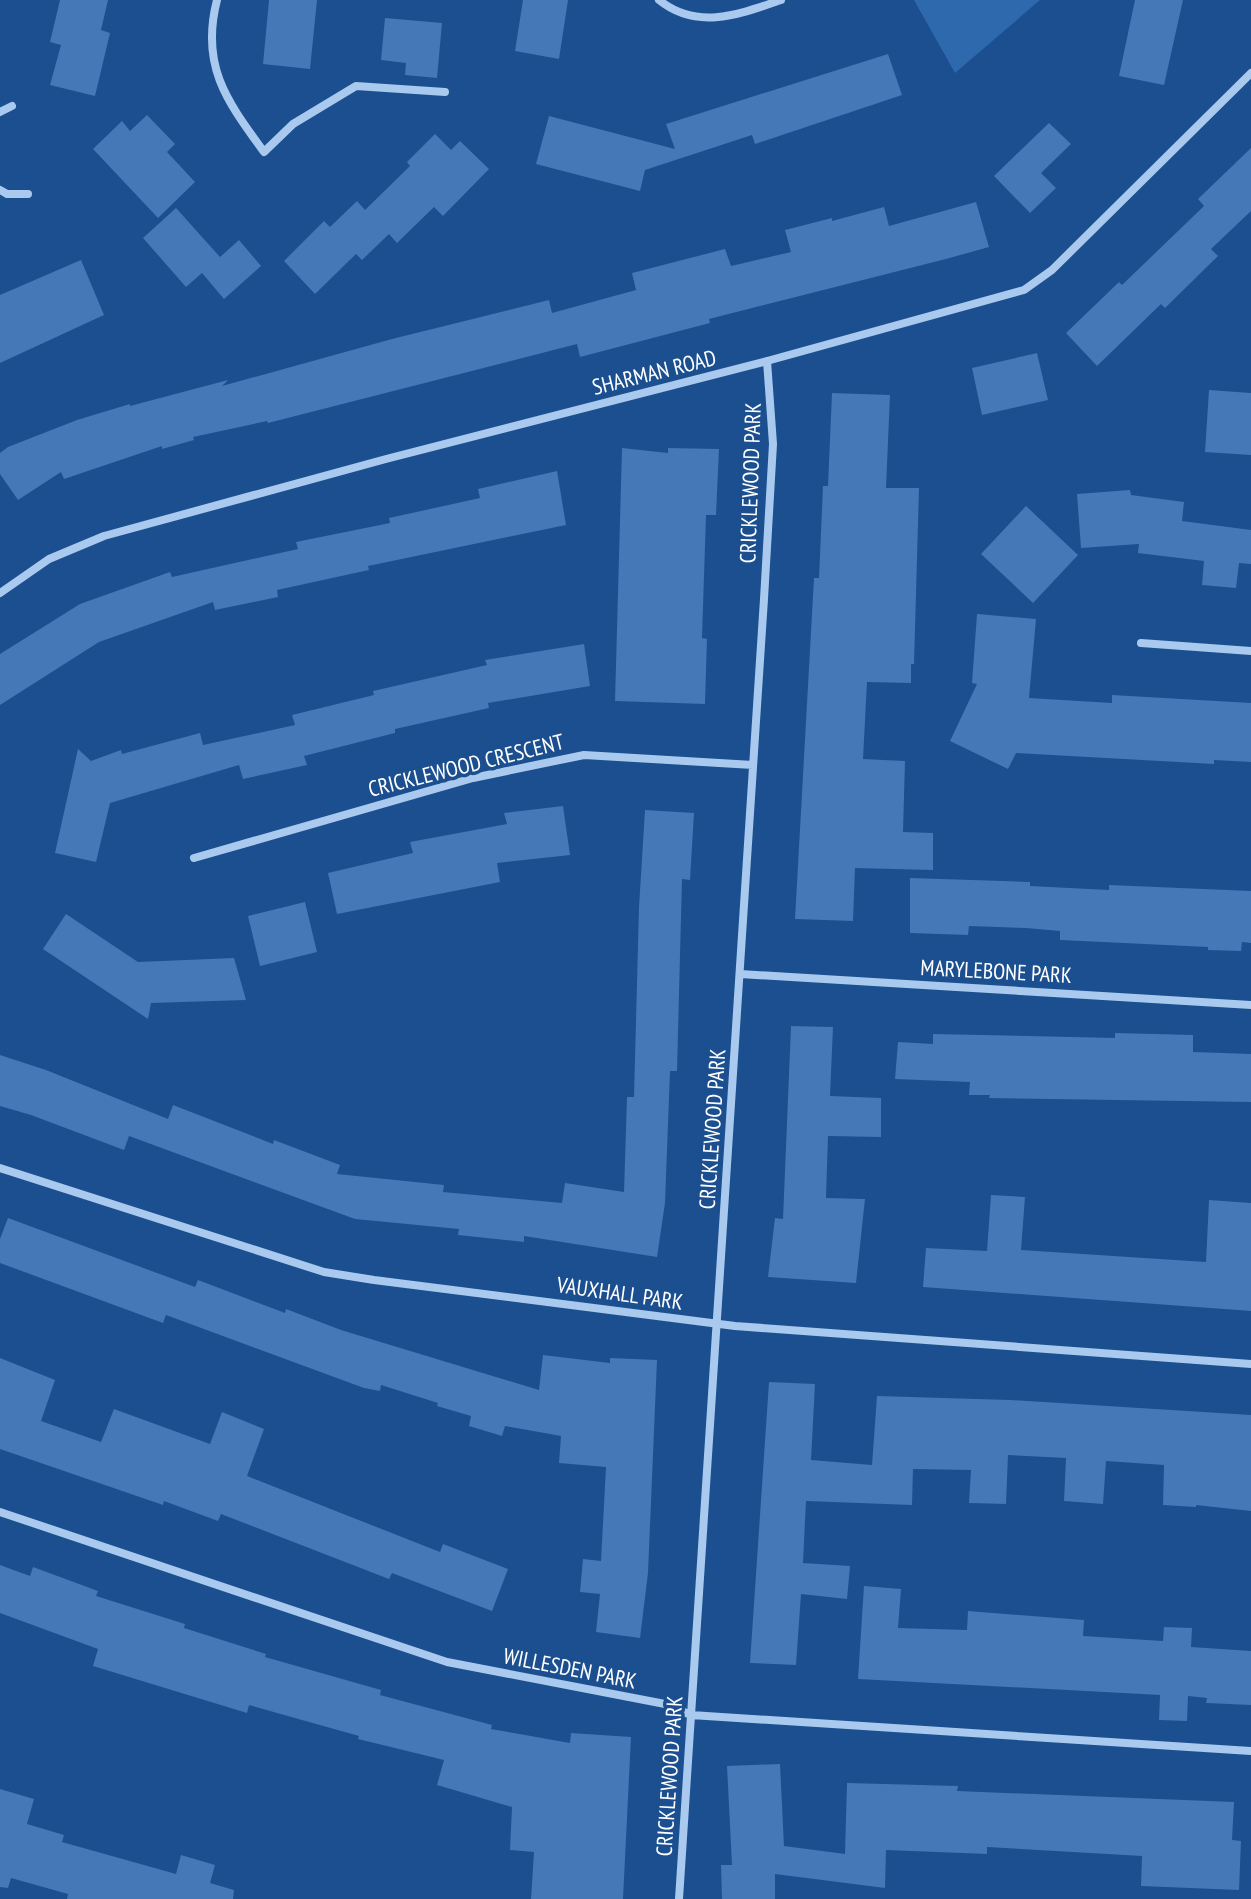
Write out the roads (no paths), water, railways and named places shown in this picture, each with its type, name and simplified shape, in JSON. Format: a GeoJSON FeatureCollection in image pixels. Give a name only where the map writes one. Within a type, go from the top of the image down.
{"type":"FeatureCollection","features":[{"type":"Feature","properties":{"kind":"street"},"geometry":{"type":"LineString","coordinates":[[217,0],[212,18],[211,57],[223,92],[264,152],[293,124],[356,86],[445,92]]}},
{"type":"Feature","properties":{"kind":"street"},"geometry":{"type":"LineString","coordinates":[[659,0],[687,16],[711,19],[746,12],[781,0]]}},
{"type":"Feature","properties":{"kind":"street","name":"SHARMAN ROAD"},"geometry":{"type":"LineString","coordinates":[[0,593],[49,559],[104,536],[1024,290],[1052,270],[1251,73]]}},
{"type":"Feature","properties":{"kind":"street"},"geometry":{"type":"LineString","coordinates":[[0,112],[12,106]]}},
{"type":"Feature","properties":{"kind":"street"},"geometry":{"type":"LineString","coordinates":[[0,190],[7,194],[28,194]]}},
{"type":"Feature","properties":{"kind":"street","name":"CRICKLEWOOD PARK"},"geometry":{"type":"LineString","coordinates":[[679,1899],[773,444],[767,361]]}},
{"type":"Feature","properties":{"kind":"street"},"geometry":{"type":"LineString","coordinates":[[1141,643],[1251,651]]}},
{"type":"Feature","properties":{"kind":"street","name":"CRICKLEWOOD CRESCENT"},"geometry":{"type":"LineString","coordinates":[[194,858],[473,778],[584,755],[753,765]]}},
{"type":"Feature","properties":{"kind":"street","name":"MARYLEBONE PARK"},"geometry":{"type":"LineString","coordinates":[[740,974],[1251,1005]]}},
{"type":"Feature","properties":{"kind":"street","name":"VAUXHALL PARK"},"geometry":{"type":"LineString","coordinates":[[0,1168],[324,1272],[374,1280],[718,1324],[1251,1364]]}},
{"type":"Feature","properties":{"kind":"street","name":"WILLESDEN PARK"},"geometry":{"type":"LineString","coordinates":[[0,1512],[447,1662],[665,1704],[691,1715],[1251,1751]]}}]}
